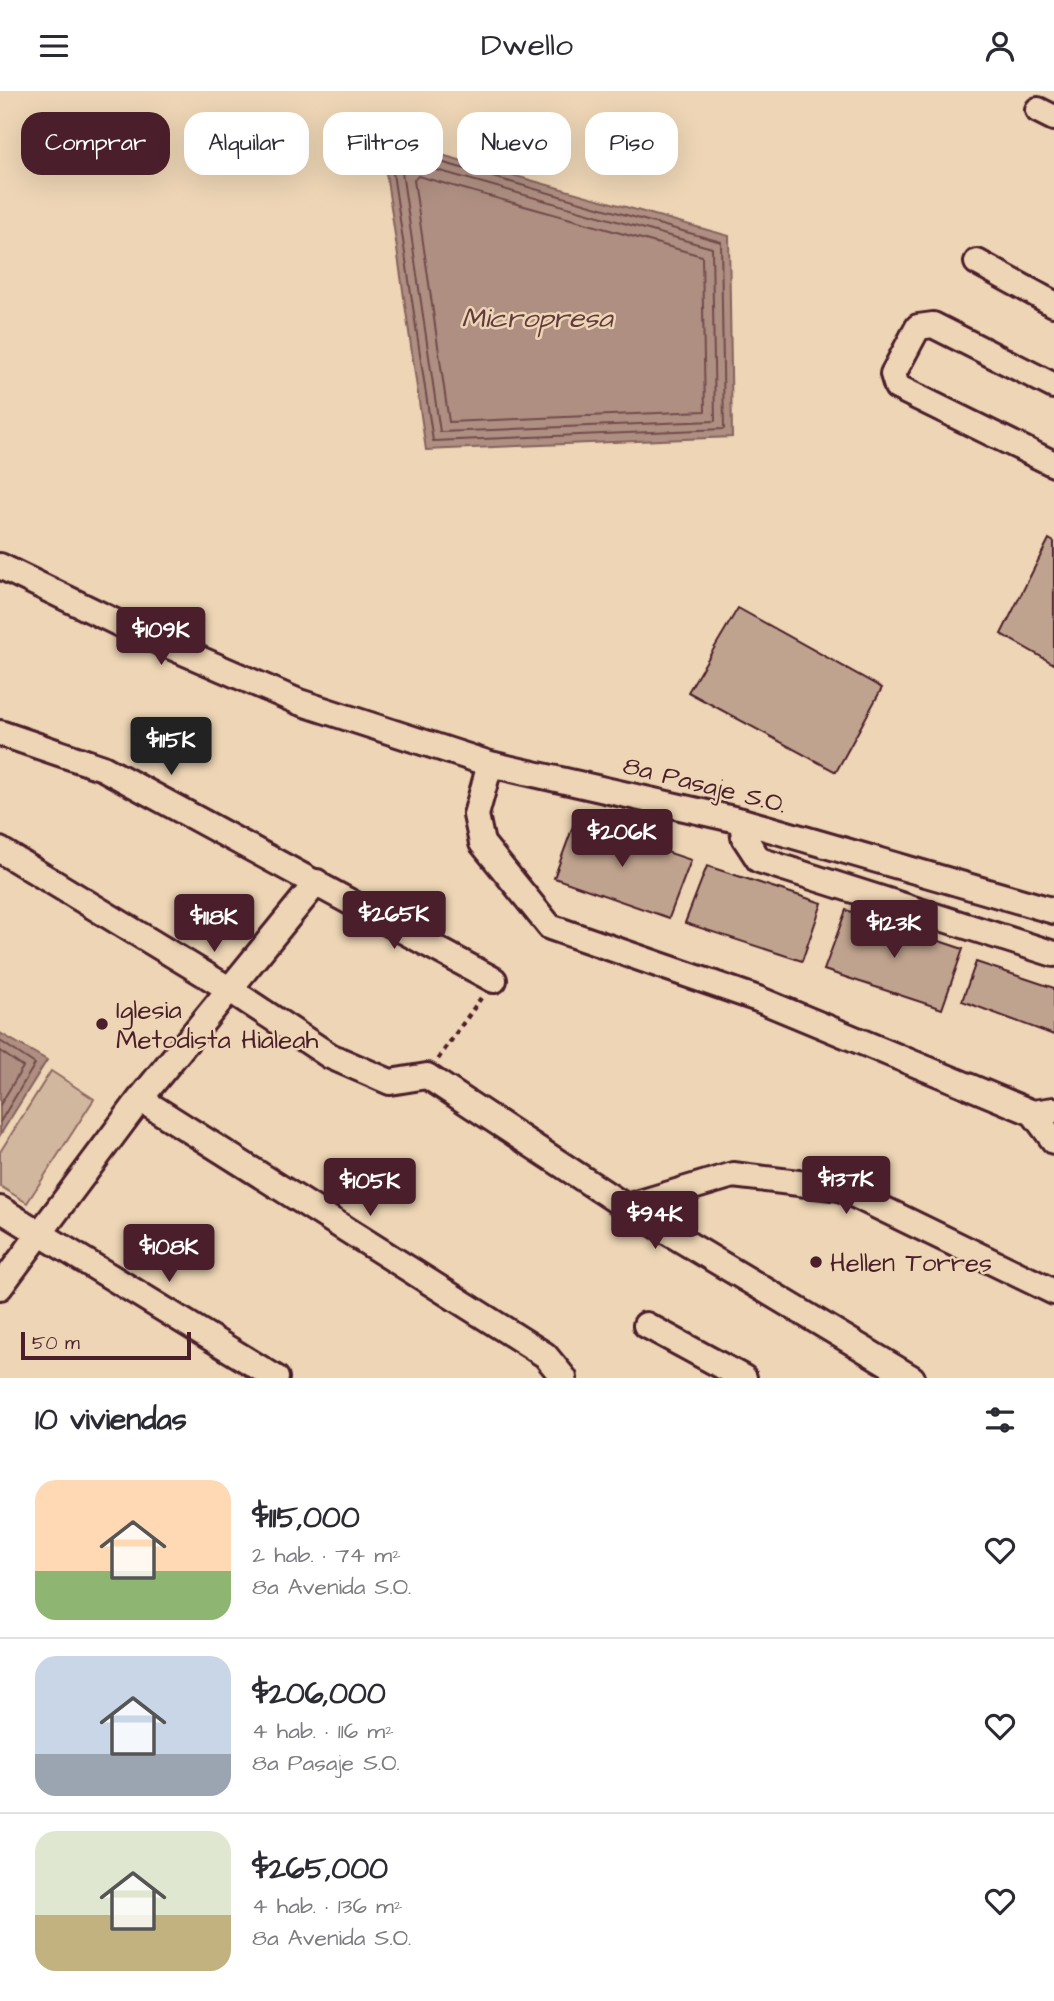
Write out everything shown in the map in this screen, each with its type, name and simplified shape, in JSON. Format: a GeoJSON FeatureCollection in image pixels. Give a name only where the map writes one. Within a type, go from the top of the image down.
{"type":"FeatureCollection","features":[{"type":"Feature","properties":{"kind":"street"},"geometry":{"type":"LineString","coordinates":[[977,262],[1054,304]]}},
{"type":"Feature","properties":{"kind":"street"},"geometry":{"type":"LineString","coordinates":[[1054,386],[933,325],[918,327],[893,374],[897,387],[1054,464]]}},
{"type":"Feature","properties":{"kind":"street","name":"8a Pasaje S.O."},"geometry":{"type":"LineString","coordinates":[[0,566],[130,629],[299,702],[490,764],[742,821],[1054,911]]}},
{"type":"Feature","properties":{"kind":"street"},"geometry":{"type":"LineString","coordinates":[[0,733],[103,768],[494,980]]}},
{"type":"Feature","properties":{"kind":"street"},"geometry":{"type":"LineString","coordinates":[[490,764],[476,815],[481,843],[550,927],[758,999],[1043,1111],[1054,1141]]}},
{"type":"Feature","properties":{"kind":"street"},"geometry":{"type":"LineString","coordinates":[[742,821],[744,837],[759,860],[1054,954]]}},
{"type":"Feature","properties":{"kind":"street"},"geometry":{"type":"LineString","coordinates":[[0,850],[229,989],[330,1056],[390,1082],[426,1076],[626,1207],[912,1378]]}},
{"type":"Feature","properties":{"kind":"street"},"geometry":{"type":"LineString","coordinates":[[0,1287],[139,1099],[317,882]]}},
{"type":"Feature","properties":{"kind":"street"},"geometry":{"type":"LineString","coordinates":[[139,1099],[545,1355],[564,1378]]}},
{"type":"Feature","properties":{"kind":"street"},"geometry":{"type":"LineString","coordinates":[[626,1207],[733,1175],[840,1188],[1054,1292]]}},
{"type":"Feature","properties":{"kind":"street"},"geometry":{"type":"LineString","coordinates":[[0,1209],[274,1378]]}},
{"type":"Feature","properties":{"kind":"street"},"geometry":{"type":"LineString","coordinates":[[646,1325],[744,1378]]}},
{"type":"Feature","properties":{"kind":"path"},"geometry":{"type":"LineString","coordinates":[[426,1076],[494,980]]}},
{"type":"Feature","properties":{"kind":"shaded area"},"geometry":{"type":"Polygon","coordinates":[[[51,1071],[94,1099],[27,1203],[0,1186],[0,1152],[51,1071]]]}},
{"type":"Feature","properties":{"kind":"water","name":"Micropresa"},"geometry":{"type":"Polygon","coordinates":[[[443,155],[457,159],[457,175],[512,175],[729,236],[732,437],[426,450],[386,175],[443,175],[443,155]]]}},
{"type":"Feature","properties":{"kind":"water"},"geometry":{"type":"Polygon","coordinates":[[[0,1033],[47,1060],[0,1135],[0,1033]]]}},
{"type":"Feature","properties":{"kind":"building"},"geometry":{"type":"Polygon","coordinates":[[[1049,539],[1054,542],[1054,664],[1001,634],[1049,539]]]}},
{"type":"Feature","properties":{"kind":"building"},"geometry":{"type":"Polygon","coordinates":[[[738,608],[882,688],[836,772],[688,692],[738,608]]]}},
{"type":"Feature","properties":{"kind":"building"},"geometry":{"type":"Polygon","coordinates":[[[575,821],[691,860],[669,918],[554,878],[575,821]]]}},
{"type":"Feature","properties":{"kind":"building"},"geometry":{"type":"Polygon","coordinates":[[[707,866],[822,903],[802,961],[685,923],[707,866]]]}},
{"type":"Feature","properties":{"kind":"building"},"geometry":{"type":"Polygon","coordinates":[[[846,910],[963,949],[942,1009],[824,970],[846,910]]]}},
{"type":"Feature","properties":{"kind":"building"},"geometry":{"type":"Polygon","coordinates":[[[976,962],[1054,988],[1054,1035],[962,1001],[976,962]]]}},
{"type":"Feature","properties":{"kind":"place","name":"Iglesia Metodista Hialeah"},"geometry":{"type":"Point","coordinates":[102,1024]}},
{"type":"Feature","properties":{"kind":"place","name":"Hellen Torres"},"geometry":{"type":"Point","coordinates":[816,1262]}}]}
